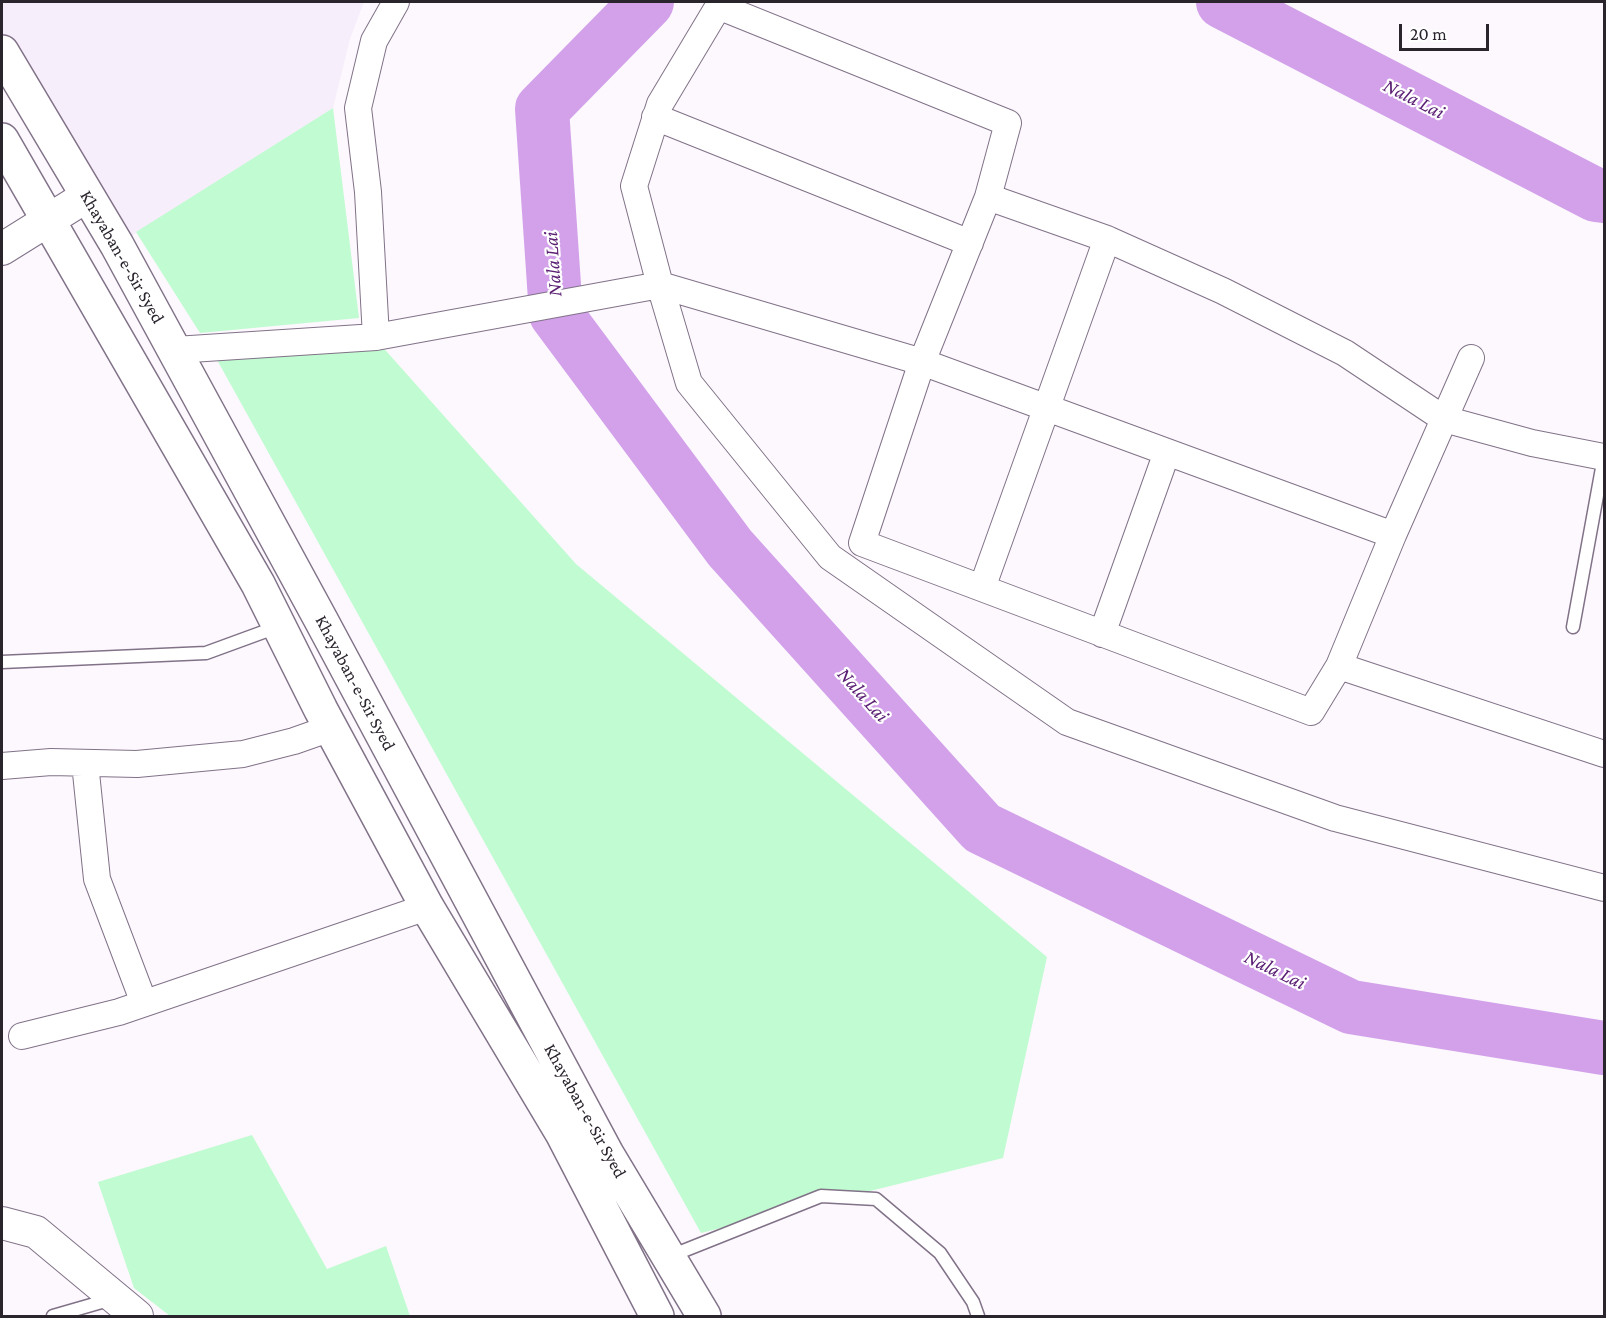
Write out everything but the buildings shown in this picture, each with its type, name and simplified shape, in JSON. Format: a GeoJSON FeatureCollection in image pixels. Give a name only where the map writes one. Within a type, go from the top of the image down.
{"type":"FeatureCollection","features":[{"type":"Feature","properties":{"kind":"main road","name":"Khayaban-e-Sir Syed"},"geometry":{"type":"LineString","coordinates":[[2,52],[108,230],[175,350],[608,1154],[704,1317]]}},
{"type":"Feature","properties":{"kind":"main road","name":"Khayaban-e-Sir Syed"},"geometry":{"type":"LineString","coordinates":[[2,140],[258,584],[331,728],[427,907],[562,1133],[657,1317]]}},
{"type":"Feature","properties":{"kind":"street"},"geometry":{"type":"LineString","coordinates":[[385,335],[358,108],[374,41],[396,2]]}},
{"type":"Feature","properties":{"kind":"street"},"geometry":{"type":"LineString","coordinates":[[1471,358],[1393,535],[1339,666],[1311,712],[862,543],[922,362],[988,197],[1008,123],[719,4],[660,104],[634,186],[689,383],[831,557],[1067,722],[1335,818],[1605,888]]}},
{"type":"Feature","properties":{"kind":"street"},"geometry":{"type":"LineString","coordinates":[[656,117],[970,243]]}},
{"type":"Feature","properties":{"kind":"street"},"geometry":{"type":"LineString","coordinates":[[2,249],[87,196]]}},
{"type":"Feature","properties":{"kind":"street"},"geometry":{"type":"LineString","coordinates":[[988,197],[1107,239],[1224,291],[1345,353],[1444,419],[1532,443],[1604,457]]}},
{"type":"Feature","properties":{"kind":"street"},"geometry":{"type":"LineString","coordinates":[[982,588],[1107,239]]}},
{"type":"Feature","properties":{"kind":"street"},"geometry":{"type":"LineString","coordinates":[[175,350],[385,335],[660,285],[922,362],[1393,535]]}},
{"type":"Feature","properties":{"kind":"street"},"geometry":{"type":"LineString","coordinates":[[1102,634],[1167,452]]}},
{"type":"Feature","properties":{"kind":"street"},"geometry":{"type":"LineString","coordinates":[[1339,666],[1605,754]]}},
{"type":"Feature","properties":{"kind":"street"},"geometry":{"type":"LineString","coordinates":[[2,766],[51,762],[137,764],[243,754],[294,741],[331,728]]}},
{"type":"Feature","properties":{"kind":"street"},"geometry":{"type":"LineString","coordinates":[[85,763],[97,879],[144,1003]]}},
{"type":"Feature","properties":{"kind":"street"},"geometry":{"type":"LineString","coordinates":[[22,1036],[118,1012],[427,907]]}},
{"type":"Feature","properties":{"kind":"street"},"geometry":{"type":"LineString","coordinates":[[2,1223],[36,1232],[126,1307]]}},
{"type":"Feature","properties":{"kind":"lane"},"geometry":{"type":"LineString","coordinates":[[1573,627],[1604,457]]}},
{"type":"Feature","properties":{"kind":"lane"},"geometry":{"type":"LineString","coordinates":[[2,662],[207,653],[279,626]]}},
{"type":"Feature","properties":{"kind":"lane"},"geometry":{"type":"LineString","coordinates":[[668,1257],[821,1196],[876,1199],[940,1253],[973,1302],[978,1317]]}},
{"type":"Feature","properties":{"kind":"lane"},"geometry":{"type":"LineString","coordinates":[[53,1317],[126,1307]]}},
{"type":"Feature","properties":{"kind":"shaded area"},"geometry":{"type":"Polygon","coordinates":[[[2,2],[364,2],[350,39],[333,108],[117,245],[2,52],[2,2]]]}},
{"type":"Feature","properties":{"kind":"green space"},"geometry":{"type":"Polygon","coordinates":[[[333,108],[359,318],[200,333],[136,232],[333,108]]]}},
{"type":"Feature","properties":{"kind":"green space"},"geometry":{"type":"Polygon","coordinates":[[[379,343],[576,564],[1047,957],[1003,1158],[701,1233],[211,349],[379,343]]]}},
{"type":"Feature","properties":{"kind":"green space"},"geometry":{"type":"Polygon","coordinates":[[[252,1135],[327,1269],[386,1246],[410,1316],[170,1316],[134,1288],[98,1182],[252,1135]]]}},
{"type":"Feature","properties":{"kind":"waterway","name":"Nala Lai"},"geometry":{"type":"LineString","coordinates":[[647,2],[542,109],[556,314],[730,548],[982,828],[1351,1007],[1604,1048]]}},
{"type":"Feature","properties":{"kind":"waterway","name":"Nala Lai"},"geometry":{"type":"LineString","coordinates":[[1223,2],[1596,195],[1604,196]]}}]}
